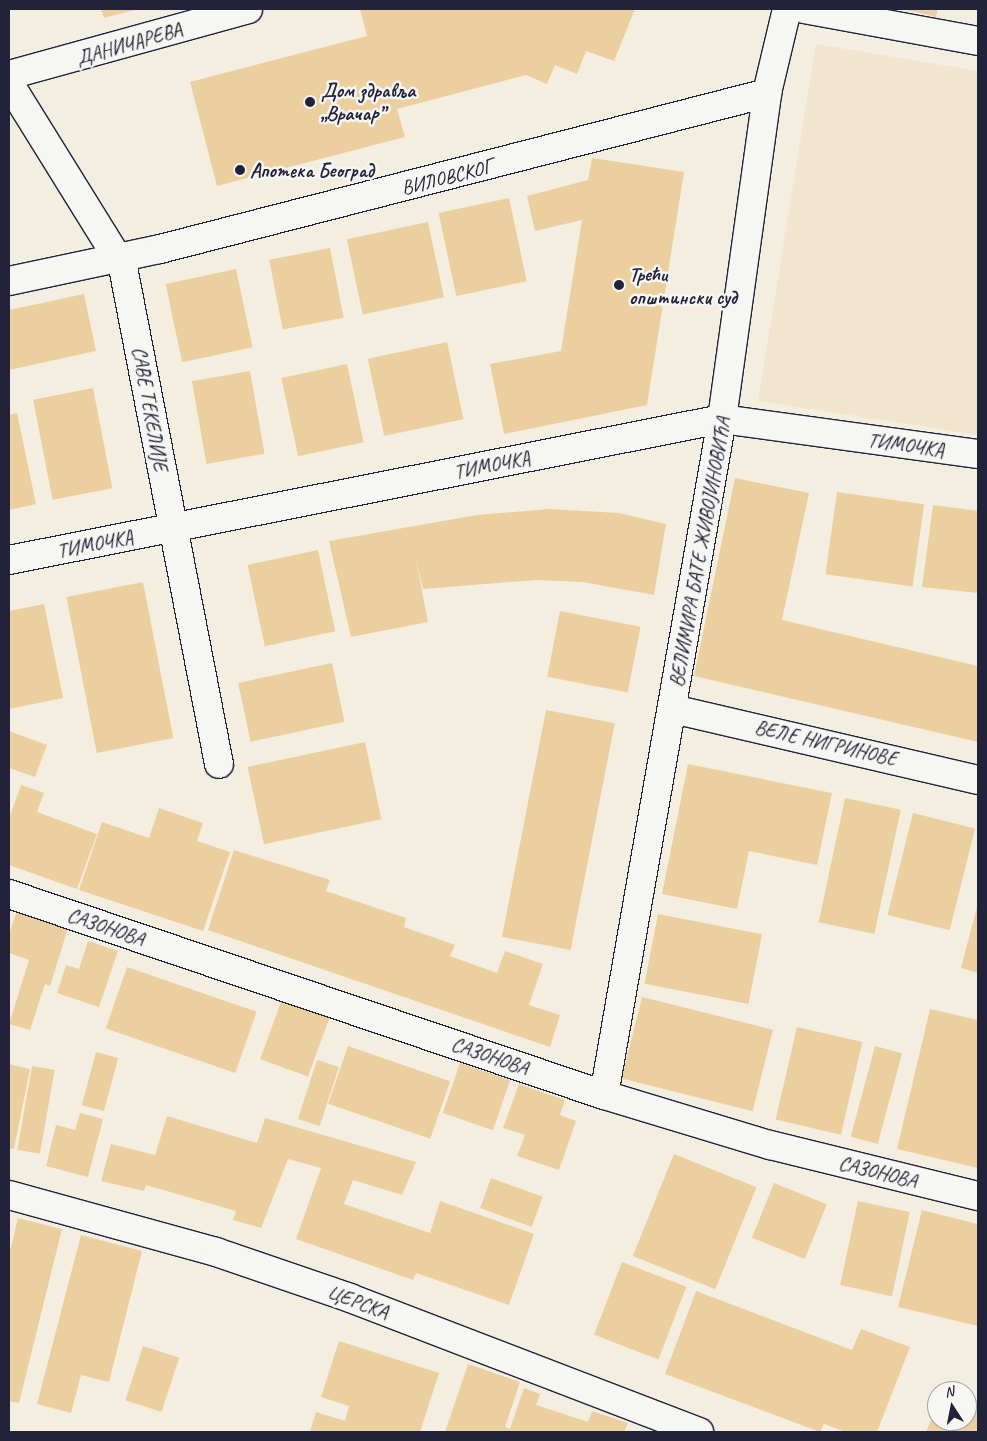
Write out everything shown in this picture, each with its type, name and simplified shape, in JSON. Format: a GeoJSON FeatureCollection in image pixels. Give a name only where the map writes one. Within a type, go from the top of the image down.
{"type":"FeatureCollection","features":[{"type":"Feature","properties":{"kind":"street","name":"ДАНИЧАРЕВА"},"geometry":{"type":"LineString","coordinates":[[9,76],[248,9]]}},
{"type":"Feature","properties":{"kind":"street","name":"ВЕЛИМИРА БАТЕ ЖИВОЈИНОВИЋА"},"geometry":{"type":"LineString","coordinates":[[604,1095],[722,420],[767,93],[787,9]]}},
{"type":"Feature","properties":{"kind":"street"},"geometry":{"type":"LineString","coordinates":[[804,9],[978,41]]}},
{"type":"Feature","properties":{"kind":"street","name":"САВЕ ТЕКЕЛИЈЕ"},"geometry":{"type":"LineString","coordinates":[[9,83],[120,258],[219,764]]}},
{"type":"Feature","properties":{"kind":"street","name":"ВИЛОВСКОГ"},"geometry":{"type":"LineString","coordinates":[[9,281],[120,258],[767,93]]}},
{"type":"Feature","properties":{"kind":"street","name":"ТИМОЧКА"},"geometry":{"type":"LineString","coordinates":[[9,560],[722,420],[978,454]]}},
{"type":"Feature","properties":{"kind":"street","name":"ВЕЛЕ НИГРИНОВЕ"},"geometry":{"type":"LineString","coordinates":[[673,709],[978,780]]}},
{"type":"Feature","properties":{"kind":"street","name":"САЗОНОВА"},"geometry":{"type":"LineString","coordinates":[[9,894],[604,1095],[770,1145],[978,1196]]}},
{"type":"Feature","properties":{"kind":"street","name":"ЦЕРСКА"},"geometry":{"type":"LineString","coordinates":[[9,1195],[225,1255],[350,1298],[639,1421],[699,1432]]}},
{"type":"Feature","properties":{"kind":"shaded area"},"geometry":{"type":"Polygon","coordinates":[[[816,44],[978,71],[978,435],[758,401],[816,44]]]}},
{"type":"Feature","properties":{"kind":"building"},"geometry":{"type":"Polygon","coordinates":[[[101,9],[138,9],[104,18],[101,9]]]}},
{"type":"Feature","properties":{"kind":"building","name":"Дом здравља „Врачар”"},"geometry":{"type":"Polygon","coordinates":[[[360,9],[635,9],[614,61],[586,51],[577,74],[555,65],[547,84],[526,75],[397,109],[405,137],[217,186],[190,82],[367,36],[360,9]]]}},
{"type":"Feature","properties":{"kind":"building"},"geometry":{"type":"Polygon","coordinates":[[[903,9],[938,9],[936,17],[903,9]]]}},
{"type":"Feature","properties":{"kind":"building","name":"Трећи општински суд"},"geometry":{"type":"Polygon","coordinates":[[[592,158],[684,172],[647,405],[504,434],[490,364],[561,351],[582,220],[535,231],[527,196],[588,180],[592,158]]]}},
{"type":"Feature","properties":{"kind":"building"},"geometry":{"type":"Polygon","coordinates":[[[509,198],[527,281],[456,296],[439,213],[509,198]]]}},
{"type":"Feature","properties":{"kind":"building"},"geometry":{"type":"Polygon","coordinates":[[[428,222],[444,297],[363,315],[347,239],[428,222]]]}},
{"type":"Feature","properties":{"kind":"building"},"geometry":{"type":"Polygon","coordinates":[[[330,248],[344,318],[283,330],[269,260],[330,248]]]}},
{"type":"Feature","properties":{"kind":"building"},"geometry":{"type":"Polygon","coordinates":[[[236,269],[253,347],[182,362],[166,284],[236,269]]]}},
{"type":"Feature","properties":{"kind":"building"},"geometry":{"type":"Polygon","coordinates":[[[84,294],[96,351],[9,370],[9,310],[84,294]]]}},
{"type":"Feature","properties":{"kind":"building"},"geometry":{"type":"Polygon","coordinates":[[[447,342],[463,419],[384,436],[368,359],[447,342]]]}},
{"type":"Feature","properties":{"kind":"building"},"geometry":{"type":"Polygon","coordinates":[[[347,364],[364,442],[298,456],[281,378],[347,364]]]}},
{"type":"Feature","properties":{"kind":"building"},"geometry":{"type":"Polygon","coordinates":[[[250,371],[265,454],[206,464],[192,381],[250,371]]]}},
{"type":"Feature","properties":{"kind":"building"},"geometry":{"type":"Polygon","coordinates":[[[93,388],[112,488],[53,500],[33,400],[93,388]]]}},
{"type":"Feature","properties":{"kind":"building"},"geometry":{"type":"Polygon","coordinates":[[[17,413],[36,504],[9,510],[9,415],[17,413]]]}},
{"type":"Feature","properties":{"kind":"building"},"geometry":{"type":"Polygon","coordinates":[[[735,478],[809,493],[782,620],[978,666],[978,742],[694,676],[735,478]]]}},
{"type":"Feature","properties":{"kind":"building"},"geometry":{"type":"Polygon","coordinates":[[[837,492],[924,504],[913,586],[825,574],[837,492]]]}},
{"type":"Feature","properties":{"kind":"building"},"geometry":{"type":"Polygon","coordinates":[[[933,505],[978,511],[978,593],[922,587],[933,505]]]}},
{"type":"Feature","properties":{"kind":"building"},"geometry":{"type":"Polygon","coordinates":[[[550,509],[619,513],[666,524],[654,595],[583,582],[536,580],[423,589],[416,559],[428,622],[351,637],[329,541],[477,515],[550,509]]]}},
{"type":"Feature","properties":{"kind":"building"},"geometry":{"type":"Polygon","coordinates":[[[318,550],[335,631],[265,646],[248,565],[318,550]]]}},
{"type":"Feature","properties":{"kind":"building"},"geometry":{"type":"Polygon","coordinates":[[[143,582],[173,738],[97,753],[66,597],[143,582]]]}},
{"type":"Feature","properties":{"kind":"building"},"geometry":{"type":"Polygon","coordinates":[[[44,604],[63,698],[9,709],[9,611],[44,604]]]}},
{"type":"Feature","properties":{"kind":"building"},"geometry":{"type":"Polygon","coordinates":[[[560,611],[640,627],[628,692],[547,677],[560,611]]]}},
{"type":"Feature","properties":{"kind":"building"},"geometry":{"type":"Polygon","coordinates":[[[332,663],[344,722],[251,742],[238,683],[332,663]]]}},
{"type":"Feature","properties":{"kind":"building"},"geometry":{"type":"Polygon","coordinates":[[[546,710],[615,723],[571,950],[502,937],[546,710]]]}},
{"type":"Feature","properties":{"kind":"building"},"geometry":{"type":"Polygon","coordinates":[[[9,731],[47,745],[35,777],[9,768],[9,731]]]}},
{"type":"Feature","properties":{"kind":"building"},"geometry":{"type":"Polygon","coordinates":[[[365,742],[381,819],[264,844],[248,767],[365,742]]]}},
{"type":"Feature","properties":{"kind":"building"},"geometry":{"type":"Polygon","coordinates":[[[688,764],[832,793],[817,865],[749,851],[737,909],[662,894],[688,764]]]}},
{"type":"Feature","properties":{"kind":"building"},"geometry":{"type":"Polygon","coordinates":[[[21,785],[44,793],[37,812],[97,834],[77,889],[9,865],[9,819],[21,785]]]}},
{"type":"Feature","properties":{"kind":"building"},"geometry":{"type":"Polygon","coordinates":[[[845,798],[901,810],[874,934],[819,922],[845,798]]]}},
{"type":"Feature","properties":{"kind":"building"},"geometry":{"type":"Polygon","coordinates":[[[159,808],[203,823],[197,841],[230,852],[203,931],[79,890],[102,822],[149,838],[159,808]]]}},
{"type":"Feature","properties":{"kind":"building"},"geometry":{"type":"Polygon","coordinates":[[[913,813],[975,828],[950,930],[888,915],[913,813]]]}},
{"type":"Feature","properties":{"kind":"building"},"geometry":{"type":"Polygon","coordinates":[[[234,850],[330,880],[326,891],[406,918],[404,927],[455,945],[450,956],[497,973],[505,951],[543,964],[529,1005],[560,1015],[550,1047],[208,930],[234,850]]]}},
{"type":"Feature","properties":{"kind":"building"},"geometry":{"type":"Polygon","coordinates":[[[978,903],[978,973],[961,968],[978,903]]]}},
{"type":"Feature","properties":{"kind":"building"},"geometry":{"type":"Polygon","coordinates":[[[18,908],[69,925],[50,986],[45,984],[30,1030],[9,1024],[29,960],[9,953],[9,934],[18,908]]]}},
{"type":"Feature","properties":{"kind":"building"},"geometry":{"type":"Polygon","coordinates":[[[658,914],[762,934],[749,1004],[644,984],[658,914]]]}},
{"type":"Feature","properties":{"kind":"building"},"geometry":{"type":"Polygon","coordinates":[[[88,941],[118,951],[99,1007],[57,993],[66,965],[79,969],[88,941]]]}},
{"type":"Feature","properties":{"kind":"building"},"geometry":{"type":"Polygon","coordinates":[[[127,967],[257,1012],[235,1073],[106,1028],[127,967]]]}},
{"type":"Feature","properties":{"kind":"building"},"geometry":{"type":"Polygon","coordinates":[[[642,997],[773,1030],[753,1111],[622,1079],[642,997]]]}},
{"type":"Feature","properties":{"kind":"building"},"geometry":{"type":"Polygon","coordinates":[[[282,999],[330,1016],[308,1077],[260,1059],[282,999]]]}},
{"type":"Feature","properties":{"kind":"building"},"geometry":{"type":"Polygon","coordinates":[[[930,1009],[978,1020],[978,1168],[897,1149],[930,1009]]]}},
{"type":"Feature","properties":{"kind":"building"},"geometry":{"type":"Polygon","coordinates":[[[797,1027],[862,1042],[841,1135],[776,1120],[797,1027]]]}},
{"type":"Feature","properties":{"kind":"building"},"geometry":{"type":"Polygon","coordinates":[[[348,1046],[450,1081],[430,1139],[328,1104],[348,1046]]]}},
{"type":"Feature","properties":{"kind":"building"},"geometry":{"type":"Polygon","coordinates":[[[875,1046],[902,1053],[878,1144],[851,1137],[875,1046]]]}},
{"type":"Feature","properties":{"kind":"building"},"geometry":{"type":"Polygon","coordinates":[[[96,1052],[118,1058],[104,1111],[82,1105],[96,1052]]]}},
{"type":"Feature","properties":{"kind":"building"},"geometry":{"type":"Polygon","coordinates":[[[317,1060],[339,1067],[320,1126],[298,1119],[317,1060]]]}},
{"type":"Feature","properties":{"kind":"building"},"geometry":{"type":"Polygon","coordinates":[[[460,1063],[510,1080],[493,1130],[443,1113],[460,1063]]]}},
{"type":"Feature","properties":{"kind":"building"},"geometry":{"type":"Polygon","coordinates":[[[9,1064],[30,1069],[14,1149],[9,1148],[9,1064]]]}},
{"type":"Feature","properties":{"kind":"building"},"geometry":{"type":"Polygon","coordinates":[[[32,1066],[55,1070],[40,1154],[17,1150],[32,1066]]]}},
{"type":"Feature","properties":{"kind":"building"},"geometry":{"type":"Polygon","coordinates":[[[519,1084],[565,1100],[560,1115],[576,1121],[559,1170],[517,1156],[525,1135],[503,1128],[519,1084]]]}},
{"type":"Feature","properties":{"kind":"building"},"geometry":{"type":"Polygon","coordinates":[[[80,1113],[103,1119],[88,1177],[46,1166],[56,1125],[75,1130],[80,1113]]]}},
{"type":"Feature","properties":{"kind":"building"},"geometry":{"type":"Polygon","coordinates":[[[167,1116],[257,1143],[265,1118],[416,1162],[402,1195],[353,1180],[344,1204],[430,1233],[440,1201],[534,1234],[509,1305],[416,1273],[413,1280],[296,1239],[321,1168],[288,1159],[261,1228],[233,1220],[236,1211],[146,1185],[144,1191],[101,1181],[111,1144],[155,1155],[167,1116]]]}},
{"type":"Feature","properties":{"kind":"building"},"geometry":{"type":"Polygon","coordinates":[[[674,1154],[757,1187],[715,1289],[633,1256],[674,1154]]]}},
{"type":"Feature","properties":{"kind":"building"},"geometry":{"type":"Polygon","coordinates":[[[491,1178],[543,1197],[532,1227],[480,1208],[491,1178]]]}},
{"type":"Feature","properties":{"kind":"building"},"geometry":{"type":"Polygon","coordinates":[[[774,1183],[827,1204],[805,1259],[752,1238],[774,1183]]]}},
{"type":"Feature","properties":{"kind":"building"},"geometry":{"type":"Polygon","coordinates":[[[858,1201],[910,1212],[892,1296],[840,1285],[858,1201]]]}},
{"type":"Feature","properties":{"kind":"building"},"geometry":{"type":"Polygon","coordinates":[[[922,1210],[978,1224],[978,1326],[898,1307],[922,1210]]]}},
{"type":"Feature","properties":{"kind":"building"},"geometry":{"type":"Polygon","coordinates":[[[18,1218],[62,1229],[19,1403],[9,1401],[9,1255],[18,1218]]]}},
{"type":"Feature","properties":{"kind":"building"},"geometry":{"type":"Polygon","coordinates":[[[81,1235],[142,1251],[109,1382],[81,1375],[71,1413],[37,1404],[81,1235]]]}},
{"type":"Feature","properties":{"kind":"building"},"geometry":{"type":"Polygon","coordinates":[[[622,1262],[686,1287],[658,1360],[594,1335],[622,1262]]]}},
{"type":"Feature","properties":{"kind":"building"},"geometry":{"type":"Polygon","coordinates":[[[696,1291],[852,1350],[861,1329],[910,1347],[877,1432],[846,1432],[824,1424],[820,1432],[665,1374],[696,1291]]]}},
{"type":"Feature","properties":{"kind":"building"},"geometry":{"type":"Polygon","coordinates":[[[339,1341],[439,1373],[420,1432],[310,1432],[316,1412],[345,1421],[349,1406],[321,1397],[339,1341]]]}},
{"type":"Feature","properties":{"kind":"building"},"geometry":{"type":"Polygon","coordinates":[[[143,1346],[179,1358],[162,1412],[125,1400],[143,1346]]]}},
{"type":"Feature","properties":{"kind":"building"},"geometry":{"type":"Polygon","coordinates":[[[468,1364],[520,1382],[505,1427],[510,1429],[524,1388],[540,1394],[536,1405],[588,1422],[592,1411],[628,1423],[624,1432],[445,1432],[468,1364]]]}},
{"type":"Feature","properties":{"kind":"building"},"geometry":{"type":"Polygon","coordinates":[[[978,1401],[978,1432],[926,1432],[927,1430],[977,1431],[978,1401]]]}},
{"type":"Feature","properties":{"kind":"place","name":"Дом здравља „Врачар”"},"geometry":{"type":"Point","coordinates":[310,102]}},
{"type":"Feature","properties":{"kind":"place","name":"Апотека Београд"},"geometry":{"type":"Point","coordinates":[240,170]}},
{"type":"Feature","properties":{"kind":"place","name":"Трећи општински суд"},"geometry":{"type":"Point","coordinates":[619,285]}}]}
